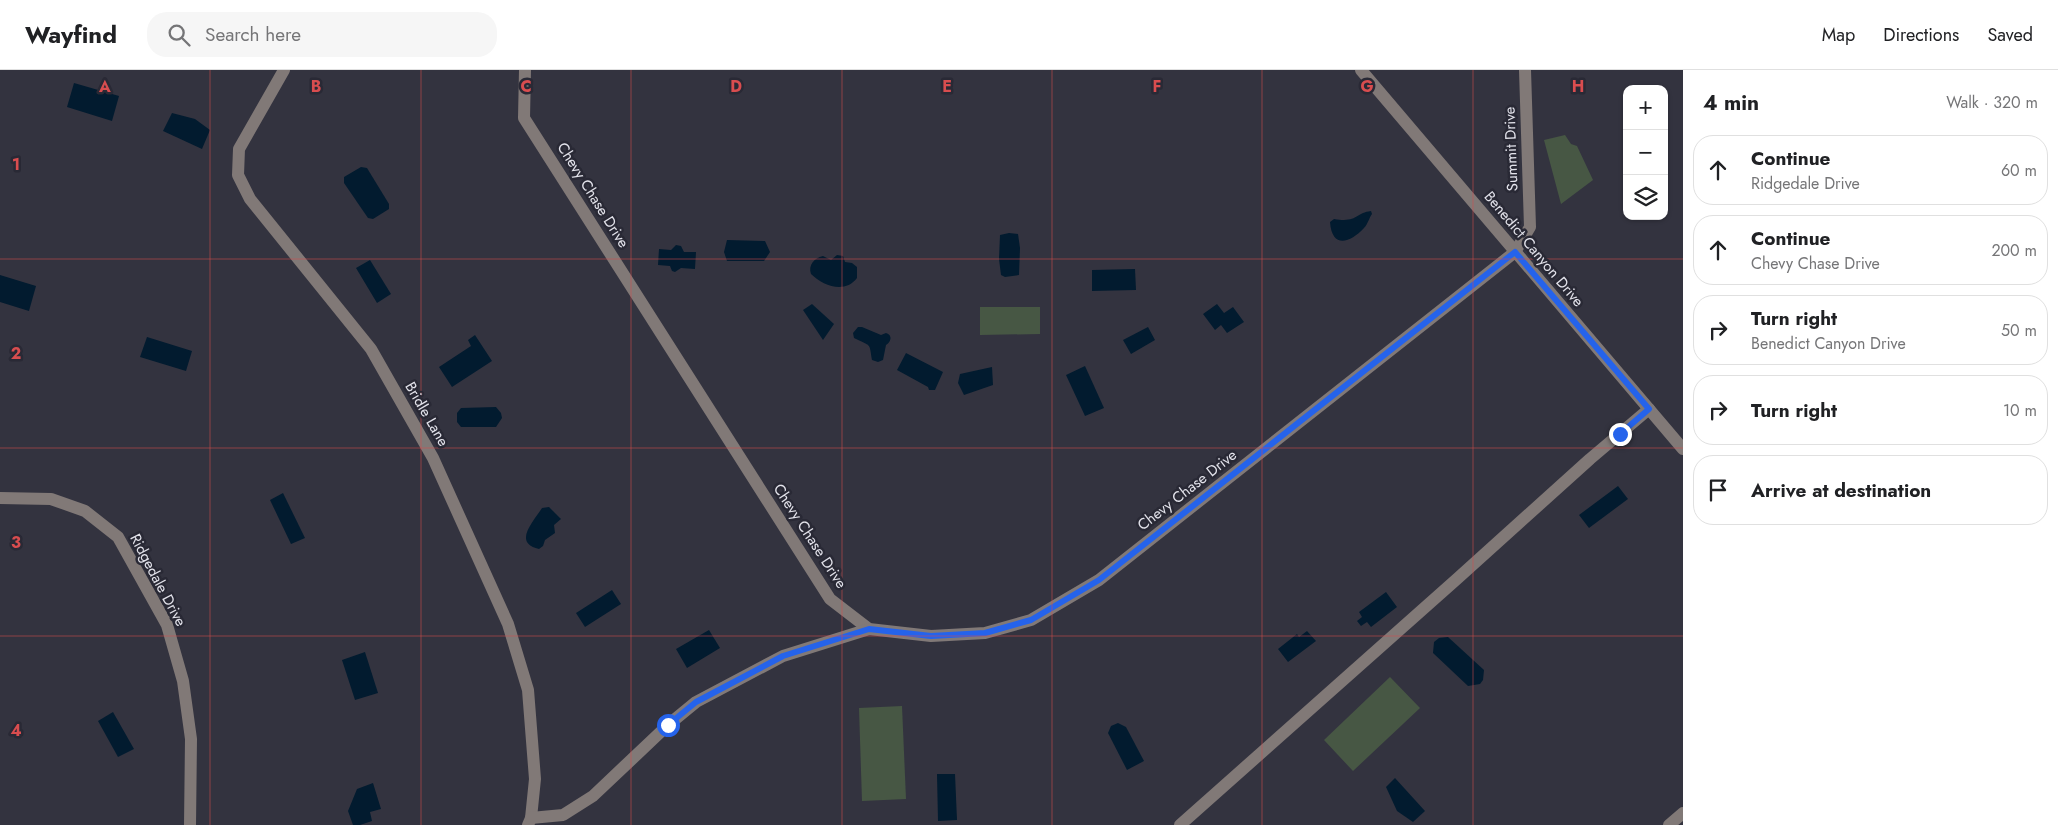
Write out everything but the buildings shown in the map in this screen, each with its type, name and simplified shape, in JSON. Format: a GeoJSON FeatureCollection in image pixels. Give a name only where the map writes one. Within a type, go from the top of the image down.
{"type":"FeatureCollection","features":[{"type":"Feature","properties":{"kind":"street","name":"Bridle Lane"},"geometry":{"type":"LineString","coordinates":[[284,70],[239,148],[238,175],[250,199],[371,349],[437,466],[508,624],[528,690],[535,779],[529,821]]}},
{"type":"Feature","properties":{"kind":"street","name":"Chevy Chase Drive"},"geometry":{"type":"LineString","coordinates":[[525,70],[524,118],[830,599],[869,629],[931,636],[985,633],[1031,620],[1099,580],[1515,252]]}},
{"type":"Feature","properties":{"kind":"street","name":"Benedict Canyon Drive"},"geometry":{"type":"LineString","coordinates":[[1361,70],[1683,449]]}},
{"type":"Feature","properties":{"kind":"street","name":"Summit Drive"},"geometry":{"type":"LineString","coordinates":[[1515,252],[1530,227],[1525,70]]}},
{"type":"Feature","properties":{"kind":"street"},"geometry":{"type":"LineString","coordinates":[[1180,825],[1590,459],[1649,409]]}},
{"type":"Feature","properties":{"kind":"street","name":"Ridgedale Drive"},"geometry":{"type":"LineString","coordinates":[[0,498],[51,499],[85,511],[118,537],[167,625],[183,681],[191,739],[190,825]]}},
{"type":"Feature","properties":{"kind":"street"},"geometry":{"type":"LineString","coordinates":[[529,821],[562,815],[593,796],[668,725],[696,702],[783,656],[869,629]]}},
{"type":"Feature","properties":{"kind":"street"},"geometry":{"type":"LineString","coordinates":[[1669,825],[1683,813]]}},
{"type":"Feature","properties":{"kind":"green space"},"geometry":{"type":"Polygon","coordinates":[[[1565,135],[1571,144],[1577,146],[1593,180],[1561,204],[1544,140],[1565,135]]]}},
{"type":"Feature","properties":{"kind":"green space"},"geometry":{"type":"Polygon","coordinates":[[[980,307],[1040,307],[1040,334],[980,335],[980,307]]]}},
{"type":"Feature","properties":{"kind":"green space"},"geometry":{"type":"Polygon","coordinates":[[[1390,677],[1420,708],[1353,771],[1324,740],[1390,677]]]}},
{"type":"Feature","properties":{"kind":"green space"},"geometry":{"type":"Polygon","coordinates":[[[902,706],[906,799],[862,801],[859,708],[902,706]]]}},
{"type":"Feature","properties":{"kind":"water"},"geometry":{"type":"Polygon","coordinates":[[[74,83],[119,96],[112,121],[67,107],[74,83]]]}},
{"type":"Feature","properties":{"kind":"water"},"geometry":{"type":"Polygon","coordinates":[[[172,113],[195,119],[210,130],[202,149],[163,131],[172,113]]]}},
{"type":"Feature","properties":{"kind":"water"},"geometry":{"type":"Polygon","coordinates":[[[361,167],[367,168],[389,204],[389,209],[373,219],[368,218],[344,183],[344,177],[361,167]]]}},
{"type":"Feature","properties":{"kind":"water"},"geometry":{"type":"Polygon","coordinates":[[[1371,211],[1372,214],[1365,226],[1359,233],[1348,240],[1338,240],[1331,231],[1330,222],[1334,219],[1348,220],[1371,211]]]}},
{"type":"Feature","properties":{"kind":"water"},"geometry":{"type":"Polygon","coordinates":[[[1018,234],[1020,248],[1019,275],[1005,277],[1001,275],[999,259],[1000,235],[1018,234]]]}},
{"type":"Feature","properties":{"kind":"water"},"geometry":{"type":"Polygon","coordinates":[[[727,240],[765,241],[770,252],[764,261],[727,261],[724,252],[727,240]]]}},
{"type":"Feature","properties":{"kind":"water"},"geometry":{"type":"Polygon","coordinates":[[[676,245],[681,246],[684,252],[696,252],[695,269],[681,268],[675,272],[672,271],[670,266],[658,265],[659,249],[671,250],[676,245]]]}},
{"type":"Feature","properties":{"kind":"water"},"geometry":{"type":"Polygon","coordinates":[[[837,255],[843,256],[845,262],[852,263],[857,267],[857,278],[846,286],[834,287],[828,285],[816,278],[810,271],[812,262],[817,258],[823,256],[831,260],[837,255]]]}},
{"type":"Feature","properties":{"kind":"water"},"geometry":{"type":"Polygon","coordinates":[[[370,260],[391,294],[377,303],[356,268],[370,260]]]}},
{"type":"Feature","properties":{"kind":"water"},"geometry":{"type":"Polygon","coordinates":[[[1135,269],[1136,290],[1092,291],[1092,270],[1135,269]]]}},
{"type":"Feature","properties":{"kind":"water"},"geometry":{"type":"Polygon","coordinates":[[[0,275],[36,286],[29,311],[0,302],[0,275]]]}},
{"type":"Feature","properties":{"kind":"water"},"geometry":{"type":"Polygon","coordinates":[[[812,304],[834,324],[823,340],[803,310],[812,304]]]}},
{"type":"Feature","properties":{"kind":"water"},"geometry":{"type":"Polygon","coordinates":[[[1217,304],[1224,313],[1233,307],[1244,322],[1227,333],[1221,325],[1215,330],[1203,314],[1217,304]]]}},
{"type":"Feature","properties":{"kind":"water"},"geometry":{"type":"Polygon","coordinates":[[[858,327],[881,335],[886,333],[890,335],[883,360],[878,362],[872,360],[869,346],[854,338],[853,333],[858,327]]]}},
{"type":"Feature","properties":{"kind":"water"},"geometry":{"type":"Polygon","coordinates":[[[1148,327],[1155,340],[1131,354],[1123,340],[1148,327]]]}},
{"type":"Feature","properties":{"kind":"water"},"geometry":{"type":"Polygon","coordinates":[[[475,335],[492,361],[452,387],[439,367],[471,346],[468,340],[475,335]]]}},
{"type":"Feature","properties":{"kind":"water"},"geometry":{"type":"Polygon","coordinates":[[[147,337],[192,351],[186,371],[140,357],[147,337]]]}},
{"type":"Feature","properties":{"kind":"water"},"geometry":{"type":"Polygon","coordinates":[[[906,353],[943,372],[935,390],[929,390],[928,387],[897,370],[906,353]]]}},
{"type":"Feature","properties":{"kind":"water"},"geometry":{"type":"Polygon","coordinates":[[[1085,366],[1104,408],[1085,416],[1066,375],[1085,366]]]}},
{"type":"Feature","properties":{"kind":"water"},"geometry":{"type":"Polygon","coordinates":[[[992,367],[993,385],[964,395],[958,383],[960,374],[992,367]]]}},
{"type":"Feature","properties":{"kind":"water"},"geometry":{"type":"Polygon","coordinates":[[[496,407],[501,413],[502,418],[496,427],[461,427],[457,422],[457,413],[461,408],[496,407]]]}},
{"type":"Feature","properties":{"kind":"water"},"geometry":{"type":"Polygon","coordinates":[[[1618,486],[1628,499],[1589,528],[1579,515],[1618,486]]]}},
{"type":"Feature","properties":{"kind":"water"},"geometry":{"type":"Polygon","coordinates":[[[283,493],[305,538],[291,544],[270,500],[283,493]]]}},
{"type":"Feature","properties":{"kind":"water"},"geometry":{"type":"Polygon","coordinates":[[[549,507],[561,519],[554,525],[555,533],[545,540],[543,546],[539,549],[527,542],[527,531],[542,508],[549,507]]]}},
{"type":"Feature","properties":{"kind":"water"},"geometry":{"type":"Polygon","coordinates":[[[612,590],[621,604],[585,627],[576,613],[612,590]]]}},
{"type":"Feature","properties":{"kind":"water"},"geometry":{"type":"Polygon","coordinates":[[[1386,592],[1397,607],[1371,627],[1367,622],[1361,626],[1357,621],[1362,617],[1359,612],[1386,592]]]}},
{"type":"Feature","properties":{"kind":"water"},"geometry":{"type":"Polygon","coordinates":[[[709,630],[720,648],[687,668],[676,649],[709,630]]]}},
{"type":"Feature","properties":{"kind":"water"},"geometry":{"type":"Polygon","coordinates":[[[1307,631],[1316,641],[1288,662],[1278,649],[1297,634],[1299,637],[1307,631]]]}},
{"type":"Feature","properties":{"kind":"water"},"geometry":{"type":"Polygon","coordinates":[[[1448,637],[1484,670],[1483,680],[1480,684],[1468,686],[1433,653],[1434,642],[1439,638],[1448,637]]]}},
{"type":"Feature","properties":{"kind":"water"},"geometry":{"type":"Polygon","coordinates":[[[365,652],[378,693],[355,700],[342,660],[365,652]]]}},
{"type":"Feature","properties":{"kind":"water"},"geometry":{"type":"Polygon","coordinates":[[[113,712],[134,749],[118,757],[98,721],[113,712]]]}},
{"type":"Feature","properties":{"kind":"water"},"geometry":{"type":"Polygon","coordinates":[[[1118,723],[1126,727],[1144,761],[1127,770],[1108,733],[1111,726],[1118,723]]]}},
{"type":"Feature","properties":{"kind":"water"},"geometry":{"type":"Polygon","coordinates":[[[937,774],[955,774],[957,820],[938,821],[937,774]]]}},
{"type":"Feature","properties":{"kind":"water"},"geometry":{"type":"Polygon","coordinates":[[[1395,778],[1425,811],[1413,822],[1397,811],[1386,787],[1395,778]]]}},
{"type":"Feature","properties":{"kind":"water"},"geometry":{"type":"Polygon","coordinates":[[[373,783],[381,809],[370,812],[372,821],[353,825],[348,811],[357,789],[373,783]]]}},
{"type":"Feature","properties":{"kind":"route"},"geometry":{"type":"LineString","coordinates":[[668,725],[696,702],[783,656],[869,629],[931,636],[985,633],[1031,620],[1099,580],[1515,252],[1649,409],[1620,434]]}}]}
